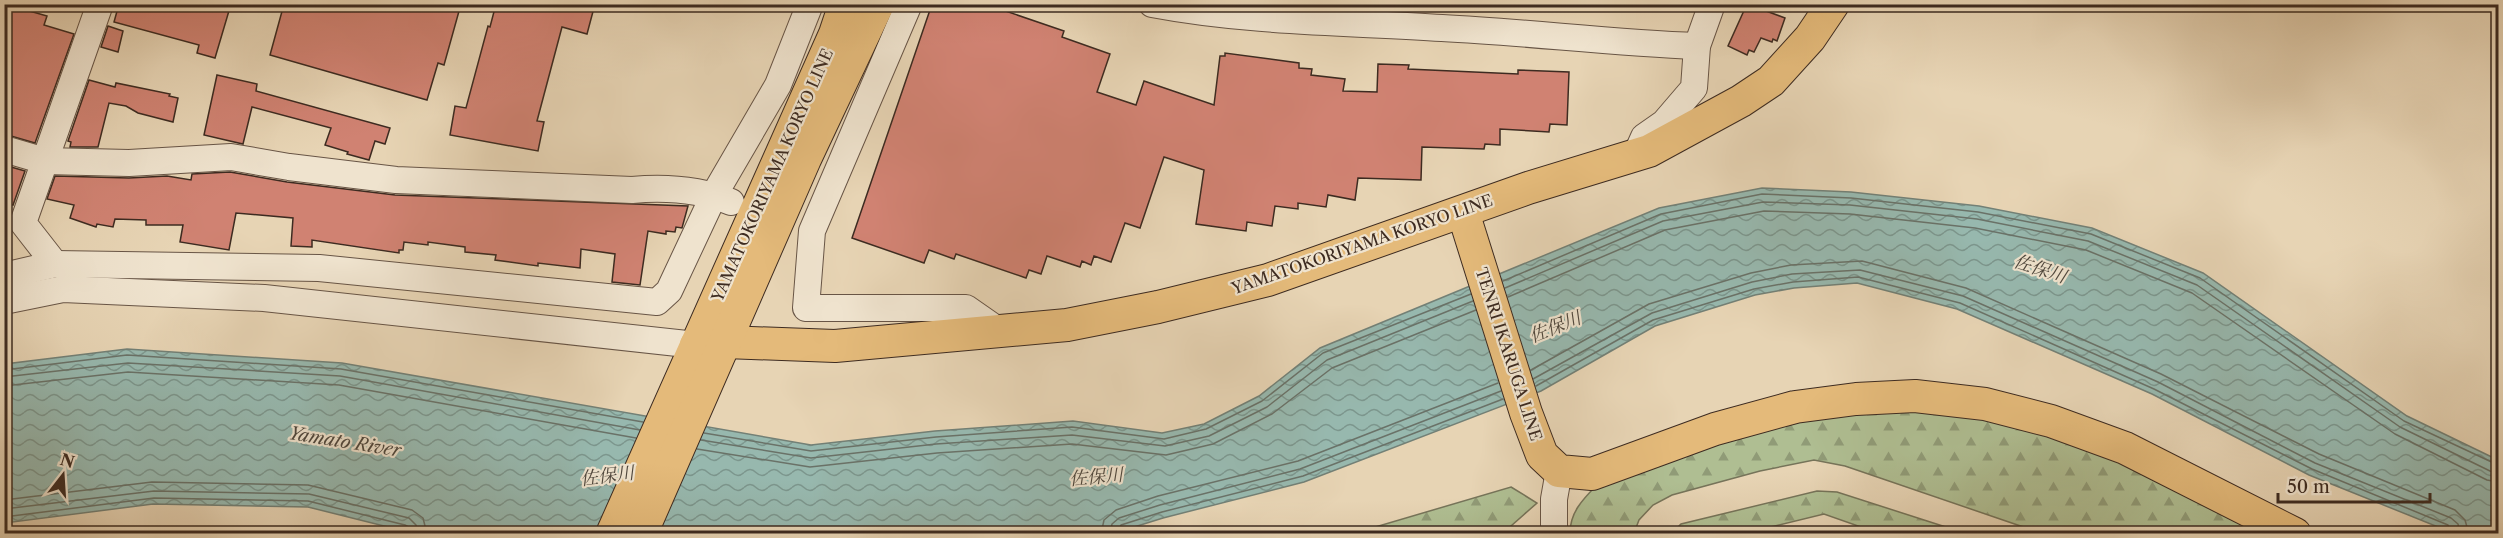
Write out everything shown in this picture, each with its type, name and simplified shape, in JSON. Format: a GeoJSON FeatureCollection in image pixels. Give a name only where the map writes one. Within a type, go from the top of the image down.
{"type":"FeatureCollection","features":[{"type":"Feature","properties":{"kind":"main road","name":"YAMATOKORIYAMA KORYO LINE"},"geometry":{"type":"LineString","coordinates":[[641,534],[703,359],[835,34],[845,4]]}},
{"type":"Feature","properties":{"kind":"main road","name":"YAMATOKORIYAMA KORYO LINE"},"geometry":{"type":"LineString","coordinates":[[612,534],[805,159],[878,4]]}},
{"type":"Feature","properties":{"kind":"main road","name":"YAMATOKORIYAMA KORYO LINE"},"geometry":{"type":"LineString","coordinates":[[703,359],[999,331],[1090,320],[1158,307],[1257,282],[1528,188],[1649,151],[1703,123],[1771,81],[1810,38],[1833,4]]}},
{"type":"Feature","properties":{"kind":"main road","name":"TENRI IKARUGA LINE"},"geometry":{"type":"LineString","coordinates":[[1463,212],[1526,413],[1542,455],[1559,471]]}},
{"type":"Feature","properties":{"kind":"main road"},"geometry":{"type":"LineString","coordinates":[[1559,471],[1592,474],[1715,429],[1795,407],[1856,399],[1915,396],[1985,404],[2052,421],[2125,448],[2295,534]]}},
{"type":"Feature","properties":{"kind":"street"},"geometry":{"type":"LineString","coordinates":[[55,264],[23,223],[100,4]]}},
{"type":"Feature","properties":{"kind":"street"},"geometry":{"type":"LineString","coordinates":[[4,276],[55,264],[319,268],[657,302],[669,291],[723,198],[778,85],[810,4]]}},
{"type":"Feature","properties":{"kind":"street"},"geometry":{"type":"LineString","coordinates":[[909,4],[807,231],[806,308],[966,308],[999,331]]}},
{"type":"Feature","properties":{"kind":"street"},"geometry":{"type":"LineString","coordinates":[[1152,4],[1206,14],[1265,11],[1645,44],[1697,46]]}},
{"type":"Feature","properties":{"kind":"street"},"geometry":{"type":"LineString","coordinates":[[1636,155],[1644,137],[1664,123],[1694,88],[1697,46],[1712,4]]}},
{"type":"Feature","properties":{"kind":"street"},"geometry":{"type":"LineString","coordinates":[[4,149],[45,161],[129,163],[231,157],[289,167],[396,180],[632,190],[667,187],[723,198]]}},
{"type":"Feature","properties":{"kind":"street"},"geometry":{"type":"LineString","coordinates":[[4,301],[63,289],[264,298],[703,359]]}},
{"type":"Feature","properties":{"kind":"street"},"geometry":{"type":"LineString","coordinates":[[1554,534],[1554,499],[1559,471]]}},
{"type":"Feature","properties":{"kind":"green space"},"geometry":{"type":"Polygon","coordinates":[[[1906,408],[1965,413],[2067,436],[2273,533],[2041,533],[1845,466],[1814,460],[1760,471],[1672,495],[1653,505],[1639,520],[1634,533],[1570,533],[1575,513],[1596,486],[1785,421],[1906,408]]]}},
{"type":"Feature","properties":{"kind":"green space"},"geometry":{"type":"Polygon","coordinates":[[[1511,487],[1537,503],[1503,533],[1355,533],[1511,487]]]}},
{"type":"Feature","properties":{"kind":"green space"},"geometry":{"type":"Polygon","coordinates":[[[1817,491],[1837,492],[1952,529],[1950,533],[1878,533],[1824,514],[1746,533],[1672,533],[1681,524],[1817,491]]]}},
{"type":"Feature","properties":{"kind":"water"},"geometry":{"type":"Polygon","coordinates":[[[1762,188],[1851,192],[1979,206],[2092,228],[2203,273],[2407,416],[2498,460],[2498,533],[2453,533],[2309,475],[2152,394],[1957,309],[1857,283],[1794,288],[1755,295],[1655,326],[1541,391],[1304,482],[1163,518],[1115,533],[416,534],[308,507],[153,504],[5,523],[5,364],[127,349],[342,363],[811,445],[935,431],[1073,421],[1162,433],[1204,424],[1259,396],[1320,348],[1659,208],[1762,188]]]}},
{"type":"Feature","properties":{"kind":"building"},"geometry":{"type":"Polygon","coordinates":[[[119,4],[138,4],[155,9],[156,4],[231,4],[215,58],[197,53],[199,45],[114,22],[119,4]]]}},
{"type":"Feature","properties":{"kind":"building"},"geometry":{"type":"Polygon","coordinates":[[[284,4],[461,4],[444,65],[438,63],[427,100],[270,55],[284,4]]]}},
{"type":"Feature","properties":{"kind":"building"},"geometry":{"type":"Polygon","coordinates":[[[496,4],[595,4],[587,34],[562,27],[537,121],[544,122],[538,151],[450,135],[455,106],[466,108],[496,4]]]}},
{"type":"Feature","properties":{"kind":"building"},"geometry":{"type":"Polygon","coordinates":[[[932,4],[985,4],[1064,31],[1062,37],[1110,54],[1097,92],[1136,105],[1144,81],[1214,105],[1220,56],[1225,56],[1225,53],[1299,63],[1299,68],[1312,69],[1311,75],[1345,79],[1343,91],[1377,92],[1378,64],[1409,65],[1408,69],[1518,74],[1518,70],[1569,72],[1567,125],[1550,124],[1549,132],[1500,129],[1500,145],[1485,144],[1484,149],[1422,147],[1421,180],[1358,178],[1355,200],[1328,195],[1326,207],[1298,203],[1298,209],[1275,206],[1272,226],[1247,222],[1246,231],[1196,224],[1204,170],[1164,157],[1140,228],[1125,223],[1111,262],[1094,256],[1091,265],[1082,261],[1080,267],[1047,256],[1041,274],[1029,270],[1026,278],[956,254],[954,259],[929,250],[924,263],[852,238],[932,4]]]}},
{"type":"Feature","properties":{"kind":"building"},"geometry":{"type":"Polygon","coordinates":[[[1747,4],[1785,18],[1777,41],[1773,39],[1772,42],[1761,38],[1754,52],[1749,50],[1747,55],[1728,46],[1747,4]]]}},
{"type":"Feature","properties":{"kind":"building"},"geometry":{"type":"Polygon","coordinates":[[[12,6],[47,16],[44,25],[74,34],[35,143],[4,134],[4,31],[12,6]]]}},
{"type":"Feature","properties":{"kind":"building"},"geometry":{"type":"Polygon","coordinates":[[[108,26],[123,31],[118,52],[101,47],[108,26]]]}},
{"type":"Feature","properties":{"kind":"building"},"geometry":{"type":"Polygon","coordinates":[[[217,75],[257,84],[256,91],[390,128],[385,144],[375,141],[369,160],[347,154],[348,152],[325,145],[331,128],[252,107],[243,144],[204,135],[217,75]]]}},
{"type":"Feature","properties":{"kind":"building"},"geometry":{"type":"Polygon","coordinates":[[[89,80],[115,87],[116,83],[170,94],[169,96],[178,98],[173,122],[138,113],[126,106],[109,103],[98,147],[70,147],[71,142],[68,141],[89,80]]]}},
{"type":"Feature","properties":{"kind":"building"},"geometry":{"type":"Polygon","coordinates":[[[4,165],[25,171],[13,205],[4,203],[4,165]]]}},
{"type":"Feature","properties":{"kind":"building"},"geometry":{"type":"Polygon","coordinates":[[[230,172],[287,182],[395,195],[688,206],[682,228],[676,227],[675,232],[666,231],[666,234],[648,231],[640,285],[612,282],[615,254],[581,249],[580,268],[538,263],[538,266],[495,260],[496,255],[465,252],[465,247],[428,242],[428,245],[404,242],[403,250],[399,250],[399,253],[312,240],[312,247],[291,246],[293,218],[236,213],[229,250],[180,242],[183,225],[146,225],[146,220],[115,219],[113,227],[97,224],[96,227],[70,218],[74,205],[47,199],[55,176],[129,178],[167,176],[191,180],[192,174],[230,172]]]}},
{"type":"Feature","properties":{"kind":"water label","name":"佐保川"},"geometry":{"type":"Point","coordinates":[2040,269]}},
{"type":"Feature","properties":{"kind":"water label","name":"佐保川"},"geometry":{"type":"Point","coordinates":[1555,327]}},
{"type":"Feature","properties":{"kind":"water label","name":"Yamato River"},"geometry":{"type":"Point","coordinates":[345,442]}},
{"type":"Feature","properties":{"kind":"water label","name":"佐保川"},"geometry":{"type":"Point","coordinates":[607,476]}},
{"type":"Feature","properties":{"kind":"water label","name":"佐保川"},"geometry":{"type":"Point","coordinates":[1096,477]}}]}
